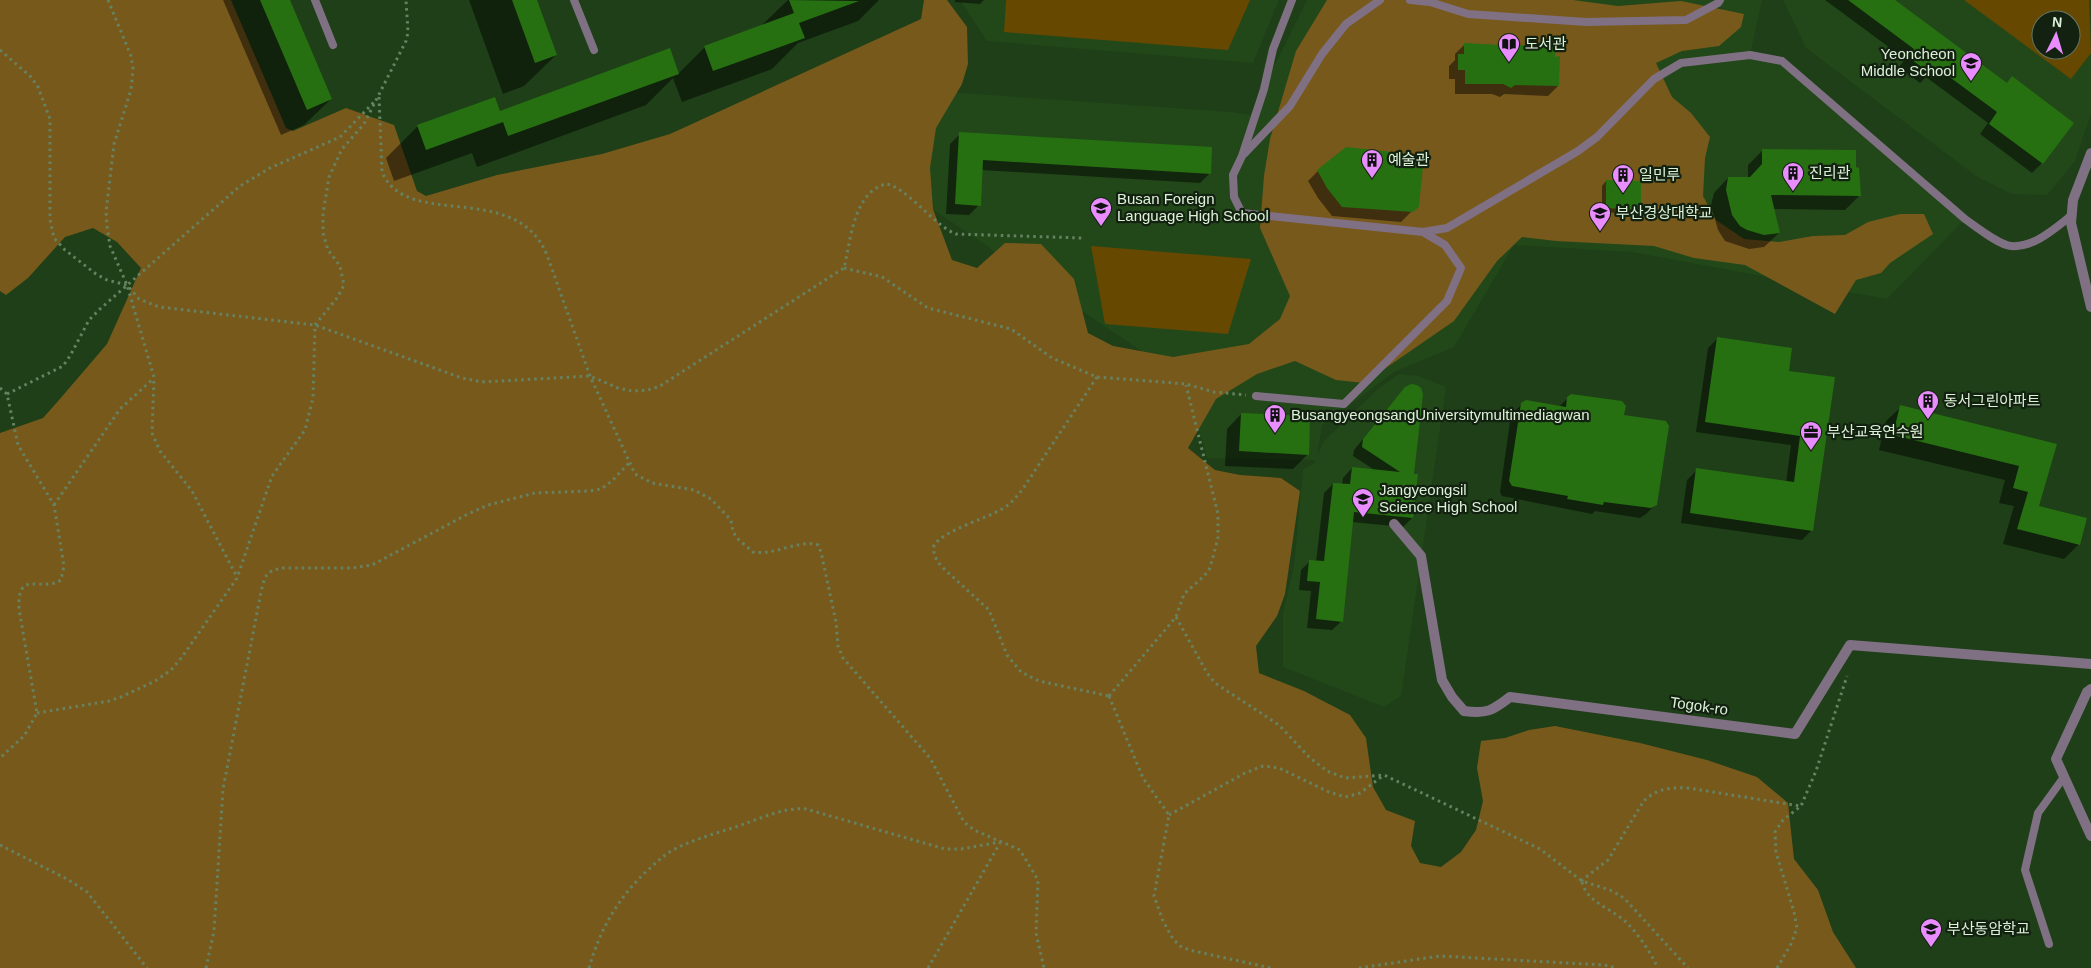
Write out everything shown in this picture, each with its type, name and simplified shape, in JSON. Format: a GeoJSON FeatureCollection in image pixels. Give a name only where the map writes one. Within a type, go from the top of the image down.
{"type":"FeatureCollection","features":[{"type":"Feature","properties":{"kind":"street"},"geometry":{"type":"LineString","coordinates":[[2091,153],[2073,200],[2071,223],[2091,307]]}},
{"type":"Feature","properties":{"kind":"street","name":"Togok-ro"},"geometry":{"type":"LineString","coordinates":[[1394,524],[1421,556],[1442,680],[1464,711],[1477,713],[1491,712],[1510,697],[1795,734],[1850,644],[2091,664]]}},
{"type":"Feature","properties":{"kind":"street"},"geometry":{"type":"LineString","coordinates":[[2091,689],[2087,692],[2056,759],[2091,836]]}},
{"type":"Feature","properties":{"kind":"lane"},"geometry":{"type":"LineString","coordinates":[[315,0],[333,45]]}},
{"type":"Feature","properties":{"kind":"lane"},"geometry":{"type":"LineString","coordinates":[[574,0],[594,50]]}},
{"type":"Feature","properties":{"kind":"lane"},"geometry":{"type":"LineString","coordinates":[[1292,0],[1273,49],[1264,89],[1242,156],[1233,175],[1234,197],[1242,213],[1423,232],[1447,228],[1578,151],[1597,137],[1654,79],[1681,63],[1750,55],[1782,61],[1965,219],[1990,236],[2011,246],[2039,240],[2072,215]]}},
{"type":"Feature","properties":{"kind":"lane"},"geometry":{"type":"LineString","coordinates":[[1242,156],[1290,106],[1322,54],[1346,24],[1380,0]]}},
{"type":"Feature","properties":{"kind":"lane"},"geometry":{"type":"LineString","coordinates":[[1410,0],[1430,2],[1468,14],[1541,21],[1594,22],[1686,20],[1718,3],[1720,0]]}},
{"type":"Feature","properties":{"kind":"lane"},"geometry":{"type":"LineString","coordinates":[[1256,396],[1344,404],[1447,300],[1461,268],[1445,245],[1423,232]]}},
{"type":"Feature","properties":{"kind":"lane"},"geometry":{"type":"LineString","coordinates":[[2049,944],[2026,870],[2038,813],[2064,777]]}},
{"type":"Feature","properties":{"kind":"path"},"geometry":{"type":"LineString","coordinates":[[108,0],[131,56],[133,69],[131,90],[114,144],[106,212],[110,246],[127,284],[154,377],[151,423],[153,440],[192,491],[237,578]]}},
{"type":"Feature","properties":{"kind":"path"},"geometry":{"type":"LineString","coordinates":[[36,713],[115,699],[171,670],[237,578],[272,476],[301,438],[309,421],[313,398],[315,325],[337,298],[344,285],[340,266],[328,250],[323,233],[323,214],[329,177],[342,149],[364,124],[379,97],[407,36],[406,0]]}},
{"type":"Feature","properties":{"kind":"path"},"geometry":{"type":"LineString","coordinates":[[0,50],[30,76],[38,87],[50,119],[50,219],[54,238],[65,250],[96,274],[107,280],[127,284],[139,299],[159,307],[315,325],[472,381],[507,382],[590,376],[632,391],[648,390],[660,386],[844,268],[862,202],[872,191],[885,184],[898,189],[942,226],[956,234],[1082,238]]}},
{"type":"Feature","properties":{"kind":"path"},"geometry":{"type":"LineString","coordinates":[[7,394],[63,366],[89,320],[127,284],[251,177],[340,137],[379,97]]}},
{"type":"Feature","properties":{"kind":"path"},"geometry":{"type":"LineString","coordinates":[[379,97],[382,172],[386,181],[405,197],[503,214],[531,231],[543,246],[590,376],[635,474],[645,481],[694,490],[711,499],[731,520],[733,532],[739,540],[753,552],[768,552],[808,544],[818,545],[836,622],[838,646],[843,658],[930,758],[964,822],[974,830],[1020,850],[1038,880],[1036,933],[1044,968]]}},
{"type":"Feature","properties":{"kind":"path"},"geometry":{"type":"LineString","coordinates":[[844,268],[882,277],[928,308],[1011,329],[1052,358],[1097,378],[1186,384],[1222,393],[1256,396]]}},
{"type":"Feature","properties":{"kind":"path"},"geometry":{"type":"LineString","coordinates":[[54,506],[120,409],[154,377]]}},
{"type":"Feature","properties":{"kind":"path"},"geometry":{"type":"LineString","coordinates":[[1097,378],[1022,490],[1011,503],[942,537],[934,545],[933,552],[942,568],[989,610],[1007,655],[1021,672],[1039,681],[1109,696]]}},
{"type":"Feature","properties":{"kind":"path"},"geometry":{"type":"LineString","coordinates":[[1109,696],[1176,617],[1184,594],[1209,570],[1213,557],[1219,524],[1186,384]]}},
{"type":"Feature","properties":{"kind":"path"},"geometry":{"type":"LineString","coordinates":[[0,388],[7,394],[18,445],[54,506],[63,575],[61,580],[55,584],[28,584],[24,586],[19,599],[36,713],[24,736],[0,758]]}},
{"type":"Feature","properties":{"kind":"path"},"geometry":{"type":"LineString","coordinates":[[206,968],[214,931],[223,789],[261,592],[267,574],[283,568],[352,568],[372,565],[466,515],[488,506],[535,492],[589,492],[601,489],[612,481],[629,463]]}},
{"type":"Feature","properties":{"kind":"path"},"geometry":{"type":"LineString","coordinates":[[1176,617],[1215,684],[1279,726],[1309,757],[1327,771],[1345,778],[1384,775],[1540,849],[1582,881],[1610,890],[1624,898],[1688,968]]}},
{"type":"Feature","properties":{"kind":"path"},"geometry":{"type":"LineString","coordinates":[[1777,968],[1791,944],[1797,928],[1776,852],[1775,832],[1783,820],[1801,806],[1816,771],[1848,671]]}},
{"type":"Feature","properties":{"kind":"path"},"geometry":{"type":"LineString","coordinates":[[1109,696],[1143,778],[1169,815],[1154,896],[1163,921],[1173,939],[1180,946],[1189,950],[1271,968]]}},
{"type":"Feature","properties":{"kind":"path"},"geometry":{"type":"LineString","coordinates":[[1169,815],[1245,773],[1264,766],[1279,768],[1345,798],[1360,793],[1384,775]]}},
{"type":"Feature","properties":{"kind":"path"},"geometry":{"type":"LineString","coordinates":[[1582,881],[1608,860],[1643,802],[1649,795],[1658,791],[1688,788],[1801,806]]}},
{"type":"Feature","properties":{"kind":"path"},"geometry":{"type":"LineString","coordinates":[[589,968],[600,934],[621,899],[631,885],[664,856],[681,846],[773,814],[796,808],[806,809],[945,850],[1000,842]]}},
{"type":"Feature","properties":{"kind":"path"},"geometry":{"type":"LineString","coordinates":[[928,968],[1000,842]]}},
{"type":"Feature","properties":{"kind":"path"},"geometry":{"type":"LineString","coordinates":[[0,845],[87,892],[147,968]]}},
{"type":"Feature","properties":{"kind":"path"},"geometry":{"type":"LineString","coordinates":[[1582,881],[1583,888],[1590,896],[1625,921],[1634,931],[1658,968]]}},
{"type":"Feature","properties":{"kind":"path"},"geometry":{"type":"LineString","coordinates":[[1359,968],[1440,956],[1604,965],[1617,968]]}},
{"type":"Feature","properties":{"kind":"shaded area"},"geometry":{"type":"Polygon","coordinates":[[[0,0],[231,0],[286,128],[293,131],[346,108],[394,125],[417,191],[426,196],[497,175],[602,154],[670,134],[921,19],[924,0],[947,0],[967,27],[968,64],[962,84],[936,128],[930,168],[933,209],[952,260],[977,268],[1005,243],[1041,244],[1074,279],[1088,333],[1113,346],[1173,357],[1249,344],[1280,319],[1290,296],[1260,228],[1264,176],[1270,139],[1296,51],[1327,0],[1573,0],[1618,6],[1681,1],[1744,14],[1741,27],[1719,46],[1682,51],[1656,63],[1672,97],[1691,113],[1710,137],[1705,158],[1703,196],[1716,220],[1744,239],[1779,242],[1813,236],[1845,235],[1868,222],[1900,214],[1924,214],[1933,234],[1890,263],[1881,273],[1856,280],[1835,314],[1745,265],[1694,258],[1654,246],[1556,241],[1522,237],[1497,261],[1454,321],[1364,383],[1336,380],[1295,361],[1257,374],[1216,399],[1188,448],[1215,470],[1240,475],[1281,478],[1300,491],[1285,594],[1277,616],[1256,646],[1259,673],[1304,691],[1350,715],[1366,738],[1373,787],[1386,810],[1415,821],[1411,846],[1420,863],[1441,867],[1461,852],[1476,830],[1483,801],[1477,768],[1481,741],[1505,738],[1529,730],[1555,726],[1640,743],[1707,760],[1757,777],[1788,803],[1794,859],[1818,890],[1833,932],[1856,968],[0,968],[0,433],[43,418],[107,344],[141,268],[117,242],[93,228],[65,237],[28,278],[6,295],[0,291],[0,0]]]}},
{"type":"Feature","properties":{"kind":"shaded area"},"geometry":{"type":"Polygon","coordinates":[[[960,0],[1279,0],[1253,63],[987,41],[960,0]]]}},
{"type":"Feature","properties":{"kind":"shaded area"},"geometry":{"type":"Polygon","coordinates":[[[1006,0],[1250,0],[1228,50],[1004,32],[1006,0]]]}},
{"type":"Feature","properties":{"kind":"shaded area","name":"부산경상대학교"},"geometry":{"type":"Polygon","coordinates":[[[1307,0],[1762,0],[1750,55],[1782,61],[1965,219],[1887,299],[1632,252],[1514,245],[1454,347],[1394,372],[1322,426],[1317,455],[1324,441],[1378,389],[1399,374],[1418,376],[1446,387],[1401,696],[1384,707],[1283,667],[1283,612],[1294,566],[1303,469],[1314,464],[1315,460],[1207,458],[1185,381],[925,204],[931,91],[1231,112],[1250,115],[1307,0]]]}},
{"type":"Feature","properties":{"kind":"shaded area","name":"Yeoncheon Middle School"},"geometry":{"type":"Polygon","coordinates":[[[1783,0],[2091,0],[2091,114],[2075,161],[2047,195],[2012,194],[1976,176],[1806,48],[1783,0]]]}},
{"type":"Feature","properties":{"kind":"shaded area"},"geometry":{"type":"Polygon","coordinates":[[[1964,0],[2089,0],[2091,53],[2071,79],[2045,60],[2081,60],[2081,10],[2031,10],[2031,49],[1964,0]]]}},
{"type":"Feature","properties":{"kind":"shaded area"},"geometry":{"type":"Polygon","coordinates":[[[1091,246],[1251,259],[1228,334],[1105,324],[1091,246]]]}},
{"type":"Feature","properties":{"kind":"building"},"geometry":{"type":"Polygon","coordinates":[[[260,0],[290,0],[332,99],[307,110],[260,0]]]}},
{"type":"Feature","properties":{"kind":"building"},"geometry":{"type":"Polygon","coordinates":[[[512,0],[537,0],[557,55],[535,63],[512,0]]]}},
{"type":"Feature","properties":{"kind":"building"},"geometry":{"type":"Polygon","coordinates":[[[789,0],[859,1],[799,23],[805,38],[713,71],[704,46],[794,13],[789,0]]]}},
{"type":"Feature","properties":{"kind":"building"},"geometry":{"type":"Polygon","coordinates":[[[1848,0],[1895,0],[2007,83],[2012,76],[2074,123],[2043,164],[1989,124],[1997,112],[1936,67],[1931,74],[1908,57],[1914,49],[1848,0]]]}},
{"type":"Feature","properties":{"kind":"building","name":"도서관"},"geometry":{"type":"Polygon","coordinates":[[[1503,42],[1517,42],[1517,45],[1555,45],[1555,57],[1560,56],[1559,86],[1515,85],[1511,88],[1503,84],[1465,84],[1465,70],[1458,70],[1458,54],[1464,54],[1464,43],[1502,45],[1503,42]]]}},
{"type":"Feature","properties":{"kind":"building"},"geometry":{"type":"Polygon","coordinates":[[[670,48],[679,74],[508,136],[503,122],[426,150],[417,125],[495,97],[500,111],[670,48]]]}},
{"type":"Feature","properties":{"kind":"building"},"geometry":{"type":"Polygon","coordinates":[[[959,132],[1212,147],[1211,174],[983,160],[981,206],[955,204],[959,132]]]}},
{"type":"Feature","properties":{"kind":"building","name":"예술관"},"geometry":{"type":"Polygon","coordinates":[[[1346,147],[1411,154],[1423,166],[1419,207],[1413,212],[1342,207],[1327,188],[1317,170],[1346,147]]]}},
{"type":"Feature","properties":{"kind":"building","name":"진리관"},"geometry":{"type":"Polygon","coordinates":[[[1762,149],[1856,150],[1856,167],[1859,168],[1861,196],[1771,195],[1780,233],[1764,235],[1747,230],[1740,226],[1732,215],[1726,190],[1728,177],[1750,177],[1762,164],[1762,149]]]}},
{"type":"Feature","properties":{"kind":"building","name":"일민루"},"geometry":{"type":"Polygon","coordinates":[[[1606,180],[1641,181],[1641,210],[1606,208],[1606,180]]]}},
{"type":"Feature","properties":{"kind":"building","name":"부산교육연수원"},"geometry":{"type":"Polygon","coordinates":[[[1717,337],[1792,348],[1789,371],[1835,377],[1813,531],[1690,513],[1696,468],[1794,482],[1800,436],[1705,422],[1717,337]]]}},
{"type":"Feature","properties":{"kind":"building"},"geometry":{"type":"Polygon","coordinates":[[[1411,384],[1421,388],[1423,394],[1414,474],[1418,474],[1413,518],[1354,512],[1343,622],[1316,619],[1320,582],[1307,581],[1309,560],[1324,561],[1333,483],[1350,484],[1352,467],[1400,472],[1362,447],[1363,439],[1405,387],[1411,384]]]}},
{"type":"Feature","properties":{"kind":"building"},"geometry":{"type":"Polygon","coordinates":[[[1571,394],[1622,401],[1626,406],[1624,415],[1666,421],[1669,426],[1657,505],[1651,508],[1604,502],[1603,505],[1567,499],[1568,496],[1512,486],[1509,481],[1521,403],[1526,400],[1566,407],[1567,397],[1571,394]]]}},
{"type":"Feature","properties":{"kind":"building"},"geometry":{"type":"Polygon","coordinates":[[[1900,405],[2057,444],[2039,506],[2087,518],[2080,545],[2017,529],[2028,492],[2013,488],[2019,466],[1893,435],[1900,405]]]}},
{"type":"Feature","properties":{"kind":"building","name":"BusangyeongsangUniversitymultimediagwan"},"geometry":{"type":"Polygon","coordinates":[[[1241,413],[1310,416],[1309,455],[1239,451],[1241,413]]]}},
{"type":"Feature","properties":{"kind":"place","name":"도서관"},"geometry":{"type":"Point","coordinates":[1509,63]}},
{"type":"Feature","properties":{"kind":"place","name":"Yeoncheon Middle School"},"geometry":{"type":"Point","coordinates":[1971,82]}},
{"type":"Feature","properties":{"kind":"place","name":"예술관"},"geometry":{"type":"Point","coordinates":[1372,179]}},
{"type":"Feature","properties":{"kind":"place","name":"진리관"},"geometry":{"type":"Point","coordinates":[1793,192]}},
{"type":"Feature","properties":{"kind":"place","name":"일민루"},"geometry":{"type":"Point","coordinates":[1623,194]}},
{"type":"Feature","properties":{"kind":"place","name":"Busan Foreign Language High School"},"geometry":{"type":"Point","coordinates":[1101,227]}},
{"type":"Feature","properties":{"kind":"place","name":"부산경상대학교"},"geometry":{"type":"Point","coordinates":[1600,232]}},
{"type":"Feature","properties":{"kind":"place","name":"동서그린아파트"},"geometry":{"type":"Point","coordinates":[1928,420]}},
{"type":"Feature","properties":{"kind":"place","name":"BusangyeongsangUniversitymultimediagwan"},"geometry":{"type":"Point","coordinates":[1275,434]}},
{"type":"Feature","properties":{"kind":"place","name":"부산교육연수원"},"geometry":{"type":"Point","coordinates":[1811,451]}},
{"type":"Feature","properties":{"kind":"place","name":"Jangyeongsil Science High School"},"geometry":{"type":"Point","coordinates":[1363,518]}},
{"type":"Feature","properties":{"kind":"place","name":"부산동암학교"},"geometry":{"type":"Point","coordinates":[1931,948]}}]}
